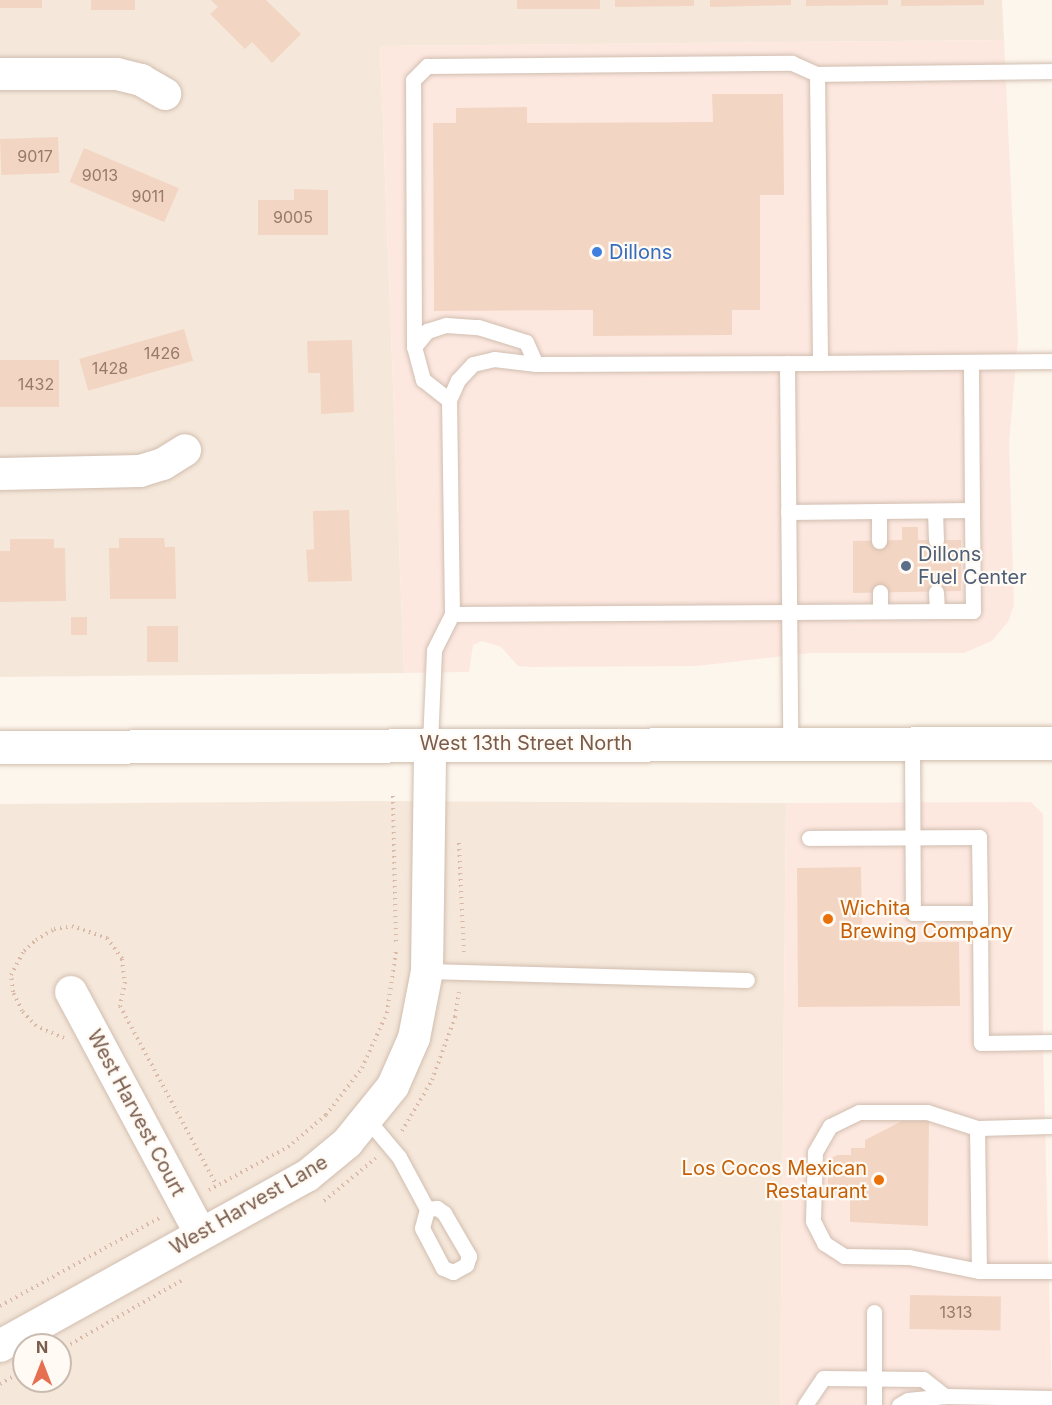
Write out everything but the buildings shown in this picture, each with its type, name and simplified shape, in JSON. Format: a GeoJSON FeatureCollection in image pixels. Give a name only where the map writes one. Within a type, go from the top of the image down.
{"type":"FeatureCollection","features":[{"type":"Feature","properties":{"kind":"street"},"geometry":{"type":"LineString","coordinates":[[0,74],[117,74],[141,80],[165,94]]}},
{"type":"Feature","properties":{"kind":"street"},"geometry":{"type":"LineString","coordinates":[[0,474],[140,471],[163,464],[185,450]]}},
{"type":"Feature","properties":{"kind":"street","name":"West 13th Street North"},"geometry":{"type":"LineString","coordinates":[[0,747],[430,743],[1052,743]]}},
{"type":"Feature","properties":{"kind":"street","name":"West Harvest Lane"},"geometry":{"type":"LineString","coordinates":[[0,1346],[200,1233],[307,1176],[335,1156],[393,1086],[414,1038],[427,971],[430,743]]}},
{"type":"Feature","properties":{"kind":"street","name":"West Harvest Court"},"geometry":{"type":"LineString","coordinates":[[71,992],[200,1233]]}},
{"type":"Feature","properties":{"kind":"lane"},"geometry":{"type":"LineString","coordinates":[[449,400],[423,380],[414,347],[413,80],[427,66],[792,63],[817,74],[1052,70]]}},
{"type":"Feature","properties":{"kind":"lane"},"geometry":{"type":"LineString","coordinates":[[817,74],[820,363]]}},
{"type":"Feature","properties":{"kind":"lane"},"geometry":{"type":"LineString","coordinates":[[414,347],[427,331],[446,325],[478,327],[515,335],[526,342],[536,364]]}},
{"type":"Feature","properties":{"kind":"lane"},"geometry":{"type":"LineString","coordinates":[[430,743],[434,650],[452,614],[449,400],[458,380],[473,364],[494,359],[536,364],[1052,361]]}},
{"type":"Feature","properties":{"kind":"lane"},"geometry":{"type":"LineString","coordinates":[[452,614],[974,611],[971,362]]}},
{"type":"Feature","properties":{"kind":"lane"},"geometry":{"type":"LineString","coordinates":[[787,363],[790,743]]}},
{"type":"Feature","properties":{"kind":"lane"},"geometry":{"type":"LineString","coordinates":[[788,512],[972,510]]}},
{"type":"Feature","properties":{"kind":"lane"},"geometry":{"type":"LineString","coordinates":[[879,511],[879,541]]}},
{"type":"Feature","properties":{"kind":"lane"},"geometry":{"type":"LineString","coordinates":[[935,511],[936,540]]}},
{"type":"Feature","properties":{"kind":"lane"},"geometry":{"type":"LineString","coordinates":[[880,592],[880,611]]}},
{"type":"Feature","properties":{"kind":"lane"},"geometry":{"type":"LineString","coordinates":[[936,592],[937,611]]}},
{"type":"Feature","properties":{"kind":"lane"},"geometry":{"type":"LineString","coordinates":[[912,743],[913,913],[980,913]]}},
{"type":"Feature","properties":{"kind":"lane"},"geometry":{"type":"LineString","coordinates":[[809,838],[979,837],[981,1043],[1052,1042]]}},
{"type":"Feature","properties":{"kind":"lane"},"geometry":{"type":"LineString","coordinates":[[427,971],[747,980]]}},
{"type":"Feature","properties":{"kind":"lane"},"geometry":{"type":"LineString","coordinates":[[1052,1126],[977,1128],[927,1112],[859,1112],[830,1126],[815,1152],[813,1221],[824,1244],[844,1256],[909,1257],[979,1271],[1052,1272]]}},
{"type":"Feature","properties":{"kind":"lane"},"geometry":{"type":"LineString","coordinates":[[367,1119],[399,1158],[427,1209]]}},
{"type":"Feature","properties":{"kind":"lane"},"geometry":{"type":"LineString","coordinates":[[977,1128],[979,1271]]}},
{"type":"Feature","properties":{"kind":"lane"},"geometry":{"type":"LineString","coordinates":[[874,1312],[874,1405]]}},
{"type":"Feature","properties":{"kind":"lane"},"geometry":{"type":"LineString","coordinates":[[805,1405],[823,1378],[923,1379],[945,1396]]}},
{"type":"Feature","properties":{"kind":"lane"},"geometry":{"type":"LineString","coordinates":[[899,1405],[908,1400],[945,1396],[1018,1401],[1052,1398]]}},
{"type":"Feature","properties":{"kind":"path"},"geometry":{"type":"LineString","coordinates":[[0,1306],[288,1147],[326,1115],[362,1068],[387,1013],[396,953],[393,796]]}},
{"type":"Feature","properties":{"kind":"shaded area"},"geometry":{"type":"Polygon","coordinates":[[[0,0],[1002,0],[1004,40],[380,46],[404,673],[0,677],[0,0]]]}},
{"type":"Feature","properties":{"kind":"shaded area"},"geometry":{"type":"Polygon","coordinates":[[[1004,40],[1018,339],[1009,444],[1014,605],[1008,622],[992,641],[964,653],[811,653],[697,666],[531,667],[518,666],[501,647],[482,641],[473,645],[469,672],[404,673],[380,46],[1004,40]]]}},
{"type":"Feature","properties":{"kind":"shaded area"},"geometry":{"type":"Polygon","coordinates":[[[377,801],[786,803],[780,1405],[0,1405],[0,804],[377,801]]]}},
{"type":"Feature","properties":{"kind":"shaded area"},"geometry":{"type":"Polygon","coordinates":[[[1031,802],[1043,814],[1043,1043],[1052,1405],[780,1405],[786,803],[1031,802]]]}},
{"type":"Feature","properties":{"kind":"place","name":"Dillons"},"geometry":{"type":"Point","coordinates":[597,252]}},
{"type":"Feature","properties":{"kind":"place","name":"Dillons Fuel Center"},"geometry":{"type":"Point","coordinates":[906,566]}},
{"type":"Feature","properties":{"kind":"place","name":"Wichita Brewing Company"},"geometry":{"type":"Point","coordinates":[828,919]}},
{"type":"Feature","properties":{"kind":"place","name":"Los Cocos Mexican Restaurant"},"geometry":{"type":"Point","coordinates":[879,1180]}}]}
